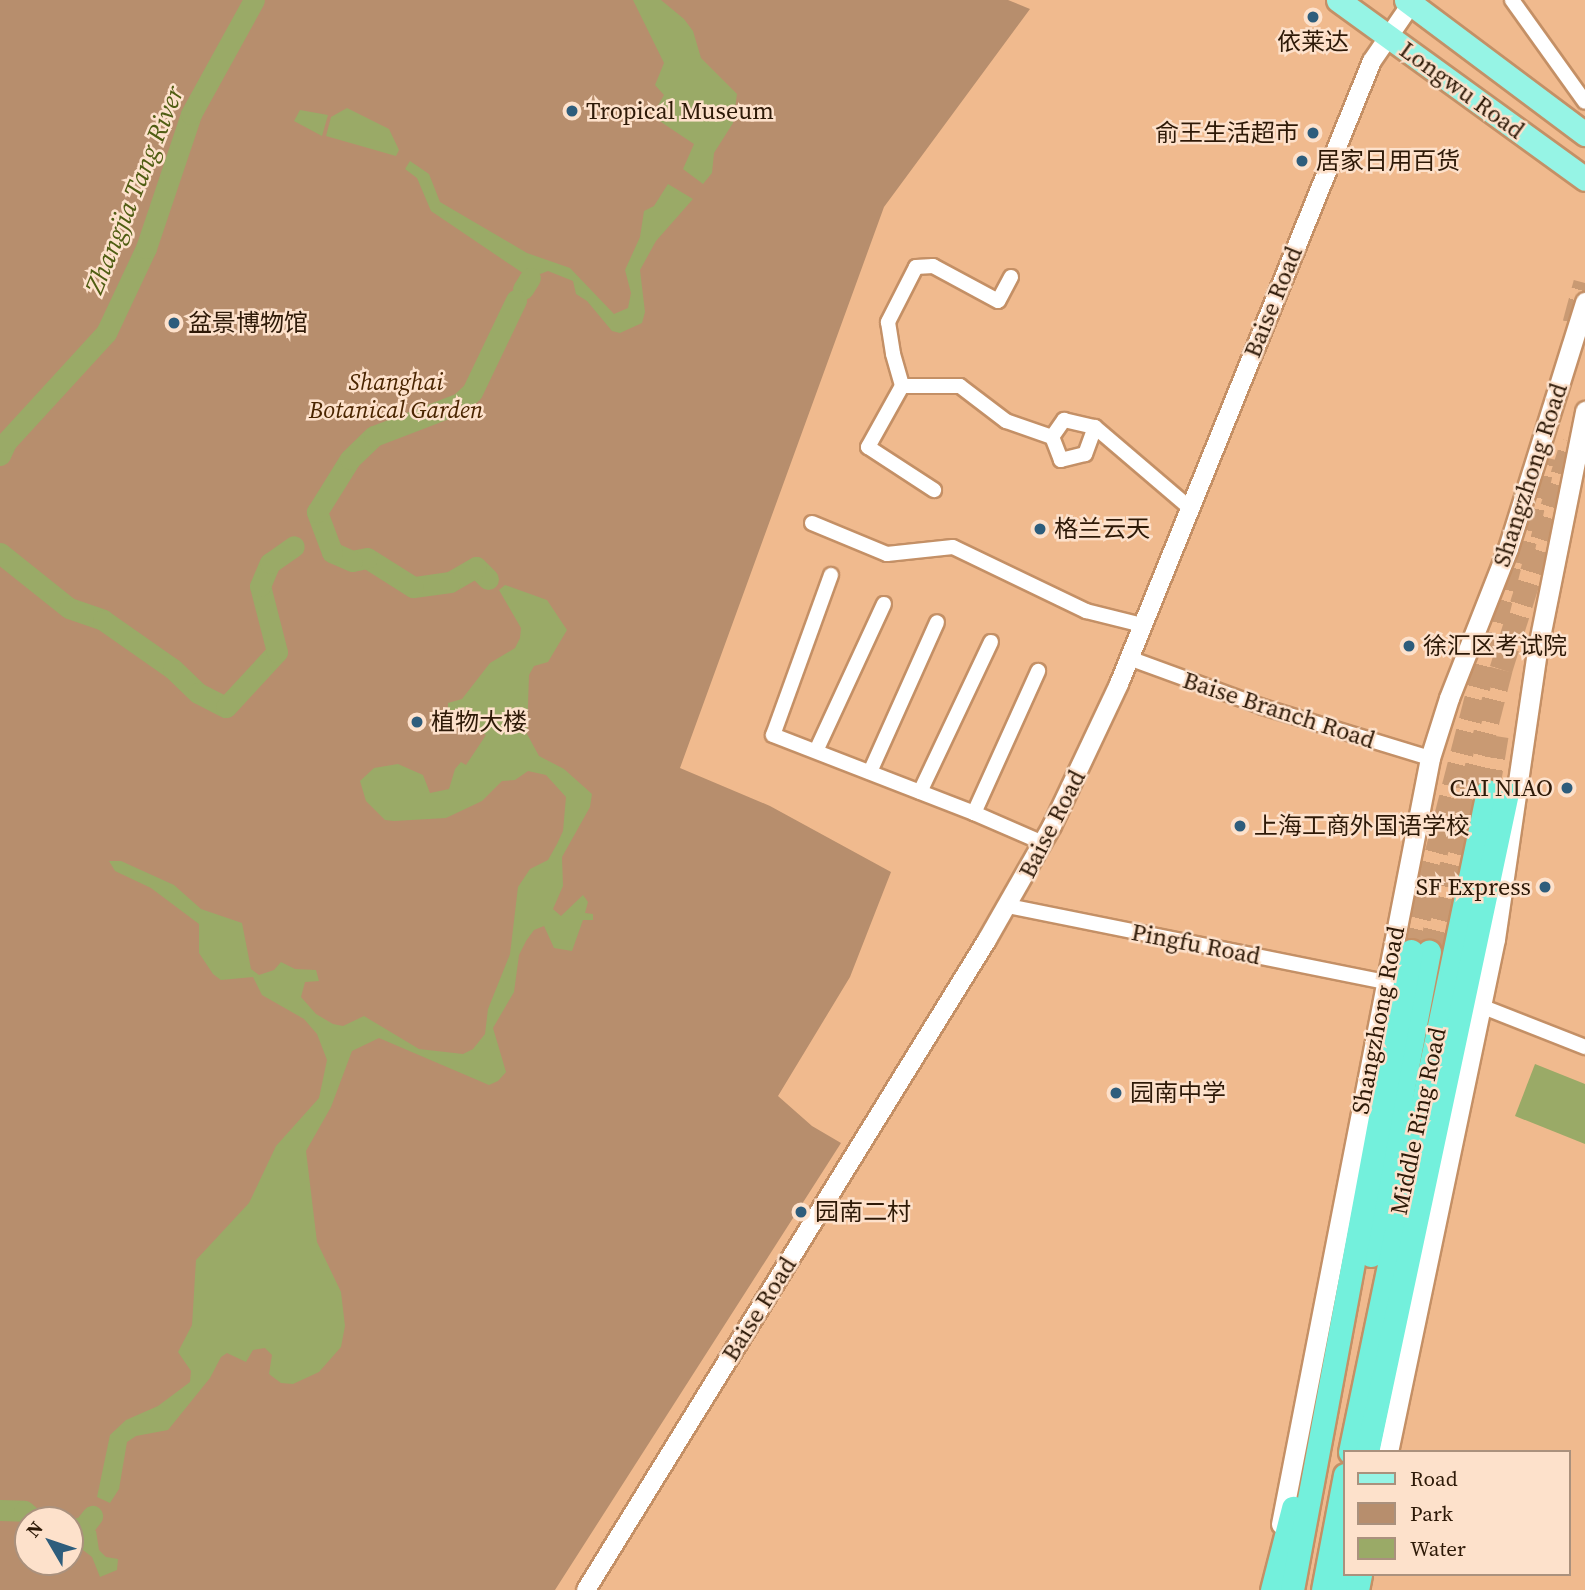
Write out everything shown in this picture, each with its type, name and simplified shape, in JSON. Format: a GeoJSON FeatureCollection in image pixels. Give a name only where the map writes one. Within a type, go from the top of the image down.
{"type":"FeatureCollection","features":[{"type":"Feature","properties":{"kind":"highway","name":"Middle Ring Road"},"geometry":{"type":"LineString","coordinates":[[1350,1450],[1498,792],[1428,1164],[1367,1450]]}},
{"type":"Feature","properties":{"kind":"highway","name":"Middle Ring Road"},"geometry":{"type":"LineString","coordinates":[[1307,1590],[1331,1485],[1420,952],[1322,1434],[1331,1485],[1323,1590]]}},
{"type":"Feature","properties":{"kind":"highway"},"geometry":{"type":"LineString","coordinates":[[1380,1450],[1428,1164]]}},
{"type":"Feature","properties":{"kind":"highway"},"geometry":{"type":"LineString","coordinates":[[1270,1590],[1297,1493],[1322,1434]]}},
{"type":"Feature","properties":{"kind":"highway","name":"Middle Ring Road"},"geometry":{"type":"LineString","coordinates":[[1293,1590],[1331,1485]]}},
{"type":"Feature","properties":{"kind":"highway"},"geometry":{"type":"LineString","coordinates":[[1337,1590],[1344,1563]]}},
{"type":"Feature","properties":{"kind":"main road","name":"Longwu Road"},"geometry":{"type":"LineString","coordinates":[[1338,0],[1585,179]]}},
{"type":"Feature","properties":{"kind":"main road","name":"Longwu Road"},"geometry":{"type":"LineString","coordinates":[[1409,2],[1585,134]]}},
{"type":"Feature","properties":{"kind":"main road","name":"Shangzhong Road"},"geometry":{"type":"LineString","coordinates":[[1270,1590],[1430,758],[1448,698],[1517,523],[1585,302]]}},
{"type":"Feature","properties":{"kind":"main road","name":"Shangzhong Road"},"geometry":{"type":"LineString","coordinates":[[1388,1450],[1481,1006],[1537,652],[1585,411]]}},
{"type":"Feature","properties":{"kind":"street"},"geometry":{"type":"LineString","coordinates":[[1512,0],[1585,102]]}},
{"type":"Feature","properties":{"kind":"street","name":"Baise Road"},"geometry":{"type":"LineString","coordinates":[[586,1590],[1008,906],[1043,843],[1129,658],[1371,61],[1409,2]]}},
{"type":"Feature","properties":{"kind":"street"},"geometry":{"type":"LineString","coordinates":[[933,490],[869,447],[902,386],[888,322],[916,267],[933,266],[998,301],[1011,277]]}},
{"type":"Feature","properties":{"kind":"street"},"geometry":{"type":"LineString","coordinates":[[902,386],[960,386],[1006,421],[1052,438],[1061,460],[1086,454],[1095,427]]}},
{"type":"Feature","properties":{"kind":"street"},"geometry":{"type":"LineString","coordinates":[[1052,438],[1064,420],[1095,427],[1190,508]]}},
{"type":"Feature","properties":{"kind":"street"},"geometry":{"type":"LineString","coordinates":[[812,523],[887,554],[953,547],[1086,611],[1142,625]]}},
{"type":"Feature","properties":{"kind":"street"},"geometry":{"type":"LineString","coordinates":[[831,575],[773,735],[974,813],[1043,843]]}},
{"type":"Feature","properties":{"kind":"street"},"geometry":{"type":"LineString","coordinates":[[816,751],[884,604]]}},
{"type":"Feature","properties":{"kind":"street"},"geometry":{"type":"LineString","coordinates":[[870,772],[937,622]]}},
{"type":"Feature","properties":{"kind":"street"},"geometry":{"type":"LineString","coordinates":[[920,792],[991,642]]}},
{"type":"Feature","properties":{"kind":"street","name":"Baise Branch Road"},"geometry":{"type":"LineString","coordinates":[[1129,658],[1263,707],[1430,758]]}},
{"type":"Feature","properties":{"kind":"street"},"geometry":{"type":"LineString","coordinates":[[974,813],[1038,671]]}},
{"type":"Feature","properties":{"kind":"street","name":"Pingfu Road"},"geometry":{"type":"LineString","coordinates":[[1008,906],[1385,982]]}},
{"type":"Feature","properties":{"kind":"street"},"geometry":{"type":"LineString","coordinates":[[1481,1006],[1585,1047]]}},
{"type":"Feature","properties":{"kind":"green space","name":"Shanghai Botanical Garden"},"geometry":{"type":"Polygon","coordinates":[[[0,0],[1008,0],[1030,9],[884,207],[680,768],[770,806],[891,872],[850,977],[778,1096],[812,1126],[841,1143],[555,1590],[0,1590],[0,0]]]}},
{"type":"Feature","properties":{"kind":"water"},"geometry":{"type":"Polygon","coordinates":[[[633,0],[661,0],[684,19],[693,31],[701,58],[737,94],[733,123],[714,153],[712,173],[703,184],[683,169],[694,144],[652,116],[664,95],[655,85],[664,63],[633,0]]]}},
{"type":"Feature","properties":{"kind":"water"},"geometry":{"type":"Polygon","coordinates":[[[347,108],[389,129],[399,150],[396,156],[326,136],[331,117],[347,108]]]}},
{"type":"Feature","properties":{"kind":"water"},"geometry":{"type":"Polygon","coordinates":[[[300,110],[328,115],[322,136],[294,121],[300,110]]]}},
{"type":"Feature","properties":{"kind":"water"},"geometry":{"type":"Polygon","coordinates":[[[410,161],[429,174],[440,202],[527,253],[570,268],[614,314],[628,308],[631,293],[625,270],[640,237],[644,211],[654,206],[668,184],[693,199],[656,241],[640,270],[645,312],[642,323],[620,333],[612,331],[587,301],[576,294],[573,281],[548,271],[530,278],[431,211],[417,178],[405,169],[410,161]]]}},
{"type":"Feature","properties":{"kind":"water"},"geometry":{"type":"Polygon","coordinates":[[[505,585],[547,600],[567,630],[548,662],[534,666],[529,675],[527,734],[539,756],[564,769],[592,794],[590,807],[562,857],[563,886],[553,909],[561,916],[583,895],[588,902],[585,913],[593,914],[593,920],[583,920],[572,951],[554,948],[544,926],[534,930],[526,941],[519,955],[514,992],[493,1028],[506,1072],[498,1081],[489,1085],[379,1038],[352,1051],[331,1107],[306,1151],[317,1242],[341,1292],[345,1326],[341,1347],[319,1372],[293,1384],[281,1383],[269,1374],[272,1355],[265,1348],[253,1350],[246,1362],[227,1353],[221,1357],[210,1378],[168,1430],[136,1436],[127,1442],[119,1489],[110,1503],[97,1497],[110,1435],[126,1420],[158,1406],[190,1382],[191,1371],[178,1352],[192,1325],[196,1260],[249,1203],[276,1146],[319,1098],[327,1060],[317,1034],[304,1019],[262,995],[253,977],[221,980],[213,974],[199,953],[199,924],[151,888],[115,871],[109,861],[121,861],[174,885],[201,909],[242,923],[251,969],[259,975],[274,970],[281,962],[295,969],[316,970],[319,981],[305,982],[301,997],[316,1014],[333,1024],[343,1026],[364,1016],[419,1049],[463,1054],[473,1049],[485,1034],[488,1009],[510,954],[518,887],[530,869],[548,860],[557,844],[563,831],[566,797],[546,775],[528,771],[515,780],[502,781],[482,801],[446,818],[394,821],[385,820],[366,801],[360,781],[374,768],[398,764],[423,775],[430,793],[449,789],[455,769],[461,762],[466,765],[486,735],[448,713],[448,703],[462,699],[490,663],[515,648],[520,638],[521,628],[499,590],[505,585]]]}},
{"type":"Feature","properties":{"kind":"water"},"geometry":{"type":"Polygon","coordinates":[[[1535,1064],[1585,1084],[1585,1144],[1515,1116],[1535,1064]]]}},
{"type":"Feature","properties":{"kind":"water"},"geometry":{"type":"Polygon","coordinates":[[[84,1522],[96,1531],[99,1550],[106,1557],[118,1559],[117,1570],[100,1577],[92,1557],[84,1551],[84,1522]]]}},
{"type":"Feature","properties":{"kind":"waterway","name":"Zhangjia Tang River"},"geometry":{"type":"LineString","coordinates":[[0,455],[6,442],[106,333],[146,248],[191,114],[254,0]]}},
{"type":"Feature","properties":{"kind":"waterway"},"geometry":{"type":"LineString","coordinates":[[523,289],[530,278]]}},
{"type":"Feature","properties":{"kind":"waterway"},"geometry":{"type":"LineString","coordinates":[[488,579],[476,567],[450,582],[413,587],[367,558],[352,561],[332,552],[317,512],[350,459],[374,436],[460,403],[472,392],[516,300]]}},
{"type":"Feature","properties":{"kind":"waterway"},"geometry":{"type":"LineString","coordinates":[[0,553],[69,608],[103,620],[173,669],[198,693],[226,707],[277,652],[260,586],[270,563],[294,546]]}},
{"type":"Feature","properties":{"kind":"waterway"},"geometry":{"type":"LineString","coordinates":[[0,1510],[14,1511]]}},
{"type":"Feature","properties":{"kind":"waterway"},"geometry":{"type":"LineString","coordinates":[[84,1526],[92,1516]]}},
{"type":"Feature","properties":{"kind":"tunnel"},"geometry":{"type":"LineString","coordinates":[[1574,323],[1585,282]]}},
{"type":"Feature","properties":{"kind":"tunnel"},"geometry":{"type":"LineString","coordinates":[[1429,952],[1501,669],[1572,442]]}},
{"type":"Feature","properties":{"kind":"tunnel"},"geometry":{"type":"LineString","coordinates":[[1520,563],[1545,457]]}},
{"type":"Feature","properties":{"kind":"tunnel"},"geometry":{"type":"LineString","coordinates":[[1411,951],[1515,546]]}},
{"type":"Feature","properties":{"kind":"tunnel"},"geometry":{"type":"LineString","coordinates":[[1488,791],[1497,736]]}},
{"type":"Feature","properties":{"kind":"place","name":"依莱达"},"geometry":{"type":"Point","coordinates":[1313,17]}},
{"type":"Feature","properties":{"kind":"place","name":"Tropical Museum"},"geometry":{"type":"Point","coordinates":[572,111]}},
{"type":"Feature","properties":{"kind":"place","name":"俞王生活超市"},"geometry":{"type":"Point","coordinates":[1313,133]}},
{"type":"Feature","properties":{"kind":"place","name":"居家日用百货"},"geometry":{"type":"Point","coordinates":[1302,161]}},
{"type":"Feature","properties":{"kind":"place","name":"盆景博物馆"},"geometry":{"type":"Point","coordinates":[174,323]}},
{"type":"Feature","properties":{"kind":"place","name":"格兰云天"},"geometry":{"type":"Point","coordinates":[1040,529]}},
{"type":"Feature","properties":{"kind":"place","name":"徐汇区考试院"},"geometry":{"type":"Point","coordinates":[1409,646]}},
{"type":"Feature","properties":{"kind":"place","name":"植物大楼"},"geometry":{"type":"Point","coordinates":[417,722]}},
{"type":"Feature","properties":{"kind":"place","name":"CAI NIAO"},"geometry":{"type":"Point","coordinates":[1567,788]}},
{"type":"Feature","properties":{"kind":"place","name":"上海工商外国语学校"},"geometry":{"type":"Point","coordinates":[1240,826]}},
{"type":"Feature","properties":{"kind":"place","name":"SF Express"},"geometry":{"type":"Point","coordinates":[1545,887]}},
{"type":"Feature","properties":{"kind":"place","name":"园南中学"},"geometry":{"type":"Point","coordinates":[1116,1093]}},
{"type":"Feature","properties":{"kind":"place","name":"园南二村"},"geometry":{"type":"Point","coordinates":[801,1212]}}]}
